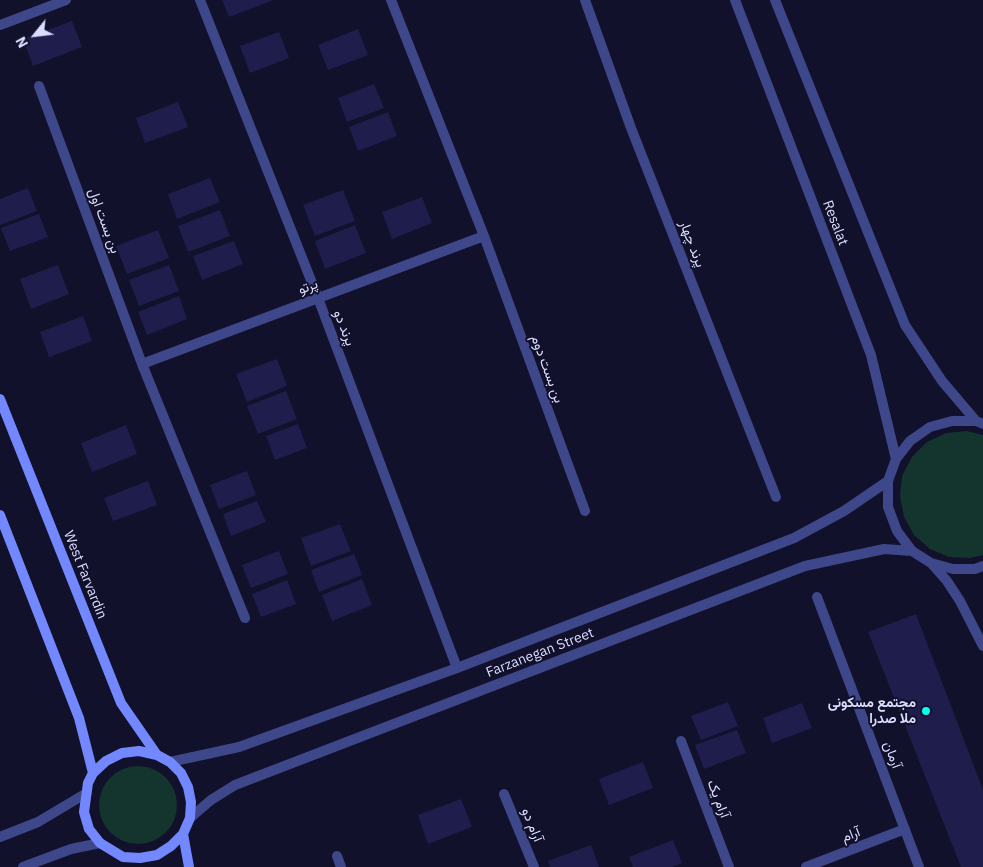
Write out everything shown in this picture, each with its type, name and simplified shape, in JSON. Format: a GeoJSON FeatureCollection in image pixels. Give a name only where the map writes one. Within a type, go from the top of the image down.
{"type":"FeatureCollection","features":[{"type":"Feature","properties":{"kind":"main road","name":"West Farvardin"},"geometry":{"type":"LineString","coordinates":[[0,399],[122,703],[156,754]]}},
{"type":"Feature","properties":{"kind":"main road"},"geometry":{"type":"LineString","coordinates":[[0,515],[78,718],[93,774]]}},
{"type":"Feature","properties":{"kind":"main road"},"geometry":{"type":"LineString","coordinates":[[140,751],[156,754],[170,762],[181,773],[188,787],[191,802],[190,818],[183,834],[171,846],[157,855],[140,858],[123,856],[100,843],[89,829],[84,812],[84,794],[93,774],[106,761],[122,753],[140,751]]}},
{"type":"Feature","properties":{"kind":"main road"},"geometry":{"type":"LineString","coordinates":[[183,834],[189,867]]}},
{"type":"Feature","properties":{"kind":"main road"},"geometry":{"type":"LineString","coordinates":[[123,856],[128,867]]}},
{"type":"Feature","properties":{"kind":"street"},"geometry":{"type":"LineString","coordinates":[[0,25],[66,0]]}},
{"type":"Feature","properties":{"kind":"street","name":"پرند دو"},"geometry":{"type":"LineString","coordinates":[[200,0],[318,298],[457,668]]}},
{"type":"Feature","properties":{"kind":"street"},"geometry":{"type":"LineString","coordinates":[[391,0],[484,236]]}},
{"type":"Feature","properties":{"kind":"street","name":"پرند چهار"},"geometry":{"type":"LineString","coordinates":[[584,0],[631,128],[776,498]]}},
{"type":"Feature","properties":{"kind":"street","name":"Resalat"},"geometry":{"type":"LineString","coordinates":[[735,0],[871,355],[896,460]]}},
{"type":"Feature","properties":{"kind":"street","name":"Resalat"},"geometry":{"type":"LineString","coordinates":[[775,0],[906,325],[942,381],[979,423]]}},
{"type":"Feature","properties":{"kind":"street","name":"بن بست اول"},"geometry":{"type":"LineString","coordinates":[[39,86],[142,364]]}},
{"type":"Feature","properties":{"kind":"street","name":"پرتو"},"geometry":{"type":"LineString","coordinates":[[142,364],[484,236]]}},
{"type":"Feature","properties":{"kind":"street","name":"بن بست دوم"},"geometry":{"type":"LineString","coordinates":[[484,236],[585,511]]}},
{"type":"Feature","properties":{"kind":"street"},"geometry":{"type":"LineString","coordinates":[[142,364],[244,618]]}},
{"type":"Feature","properties":{"kind":"street"},"geometry":{"type":"LineString","coordinates":[[979,423],[952,421],[930,427],[910,441],[896,460],[888,482],[888,507],[896,531],[912,551],[931,563],[948,581],[983,646]]}},
{"type":"Feature","properties":{"kind":"street","name":"Farzanegan Street"},"geometry":{"type":"LineString","coordinates":[[170,762],[239,747],[457,668],[794,538],[844,511],[888,482]]}},
{"type":"Feature","properties":{"kind":"street","name":"Farzanegan Street"},"geometry":{"type":"LineString","coordinates":[[190,818],[211,800],[235,785],[805,566],[884,548],[912,551]]}},
{"type":"Feature","properties":{"kind":"street"},"geometry":{"type":"LineString","coordinates":[[931,563],[953,570],[975,569],[983,566]]}},
{"type":"Feature","properties":{"kind":"street","name":"آرمان"},"geometry":{"type":"LineString","coordinates":[[817,597],[919,867]]}},
{"type":"Feature","properties":{"kind":"street","name":"آرام یک"},"geometry":{"type":"LineString","coordinates":[[681,741],[729,867]]}},
{"type":"Feature","properties":{"kind":"street"},"geometry":{"type":"LineString","coordinates":[[0,836],[38,822],[84,794]]}},
{"type":"Feature","properties":{"kind":"street","name":"آرام دو"},"geometry":{"type":"LineString","coordinates":[[504,794],[534,867]]}},
{"type":"Feature","properties":{"kind":"street","name":"آرام"},"geometry":{"type":"LineString","coordinates":[[806,867],[905,829]]}},
{"type":"Feature","properties":{"kind":"street"},"geometry":{"type":"LineString","coordinates":[[23,867],[71,849],[100,843]]}},
{"type":"Feature","properties":{"kind":"street"},"geometry":{"type":"LineString","coordinates":[[337,856],[341,867]]}},
{"type":"Feature","properties":{"kind":"green space"},"geometry":{"type":"Polygon","coordinates":[[[967,431],[983,435],[983,555],[970,558],[949,557],[930,549],[914,535],[904,517],[900,496],[902,476],[912,457],[927,442],[946,433],[967,431]]]}},
{"type":"Feature","properties":{"kind":"green space"},"geometry":{"type":"Polygon","coordinates":[[[138,766],[153,769],[170,783],[174,790],[177,805],[174,820],[160,837],[153,841],[138,844],[123,841],[106,827],[102,820],[99,805],[102,790],[116,773],[123,769],[138,766]]]}},
{"type":"Feature","properties":{"kind":"building"},"geometry":{"type":"Polygon","coordinates":[[[222,0],[274,0],[229,17],[222,0]]]}},
{"type":"Feature","properties":{"kind":"building"},"geometry":{"type":"Polygon","coordinates":[[[72,21],[82,47],[33,66],[23,39],[72,21]]]}},
{"type":"Feature","properties":{"kind":"building"},"geometry":{"type":"Polygon","coordinates":[[[358,29],[368,55],[328,70],[318,45],[358,29]]]}},
{"type":"Feature","properties":{"kind":"building"},"geometry":{"type":"Polygon","coordinates":[[[279,32],[289,58],[250,73],[240,46],[279,32]]]}},
{"type":"Feature","properties":{"kind":"building"},"geometry":{"type":"Polygon","coordinates":[[[374,84],[384,108],[347,122],[338,98],[374,84]]]}},
{"type":"Feature","properties":{"kind":"building"},"geometry":{"type":"Polygon","coordinates":[[[178,102],[188,127],[145,143],[136,118],[178,102]]]}},
{"type":"Feature","properties":{"kind":"building"},"geometry":{"type":"Polygon","coordinates":[[[388,112],[397,136],[358,151],[349,127],[388,112]]]}},
{"type":"Feature","properties":{"kind":"building"},"geometry":{"type":"Polygon","coordinates":[[[210,178],[220,202],[177,219],[168,194],[210,178]]]}},
{"type":"Feature","properties":{"kind":"building"},"geometry":{"type":"Polygon","coordinates":[[[28,188],[37,211],[0,225],[0,199],[28,188]]]}},
{"type":"Feature","properties":{"kind":"building"},"geometry":{"type":"Polygon","coordinates":[[[343,190],[355,221],[315,236],[303,205],[343,190]]]}},
{"type":"Feature","properties":{"kind":"building"},"geometry":{"type":"Polygon","coordinates":[[[422,197],[432,223],[392,239],[382,212],[422,197]]]}},
{"type":"Feature","properties":{"kind":"building"},"geometry":{"type":"Polygon","coordinates":[[[220,210],[230,236],[188,252],[178,226],[220,210]]]}},
{"type":"Feature","properties":{"kind":"building"},"geometry":{"type":"Polygon","coordinates":[[[39,214],[48,237],[10,251],[1,228],[39,214]]]}},
{"type":"Feature","properties":{"kind":"building"},"geometry":{"type":"Polygon","coordinates":[[[355,225],[366,253],[325,269],[315,241],[355,225]]]}},
{"type":"Feature","properties":{"kind":"building"},"geometry":{"type":"Polygon","coordinates":[[[158,230],[169,258],[127,274],[116,246],[158,230]]]}},
{"type":"Feature","properties":{"kind":"building"},"geometry":{"type":"Polygon","coordinates":[[[234,241],[243,264],[202,280],[193,256],[234,241]]]}},
{"type":"Feature","properties":{"kind":"building"},"geometry":{"type":"Polygon","coordinates":[[[58,265],[69,294],[31,309],[20,279],[58,265]]]}},
{"type":"Feature","properties":{"kind":"building"},"geometry":{"type":"Polygon","coordinates":[[[169,265],[179,291],[139,306],[129,280],[169,265]]]}},
{"type":"Feature","properties":{"kind":"building"},"geometry":{"type":"Polygon","coordinates":[[[179,296],[187,319],[147,335],[138,312],[179,296]]]}},
{"type":"Feature","properties":{"kind":"building"},"geometry":{"type":"Polygon","coordinates":[[[83,316],[92,341],[49,357],[40,332],[83,316]]]}},
{"type":"Feature","properties":{"kind":"building"},"geometry":{"type":"Polygon","coordinates":[[[277,359],[287,386],[247,402],[236,374],[277,359]]]}},
{"type":"Feature","properties":{"kind":"building"},"geometry":{"type":"Polygon","coordinates":[[[286,391],[297,419],[258,434],[247,406],[286,391]]]}},
{"type":"Feature","properties":{"kind":"building"},"geometry":{"type":"Polygon","coordinates":[[[298,424],[307,448],[275,460],[266,436],[298,424]]]}},
{"type":"Feature","properties":{"kind":"building"},"geometry":{"type":"Polygon","coordinates":[[[126,425],[137,454],[92,472],[81,443],[126,425]]]}},
{"type":"Feature","properties":{"kind":"building"},"geometry":{"type":"Polygon","coordinates":[[[247,471],[256,495],[219,509],[210,485],[247,471]]]}},
{"type":"Feature","properties":{"kind":"building"},"geometry":{"type":"Polygon","coordinates":[[[148,481],[157,505],[113,521],[104,498],[148,481]]]}},
{"type":"Feature","properties":{"kind":"building"},"geometry":{"type":"Polygon","coordinates":[[[257,501],[266,522],[231,536],[223,514],[257,501]]]}},
{"type":"Feature","properties":{"kind":"building"},"geometry":{"type":"Polygon","coordinates":[[[340,524],[351,551],[311,566],[301,538],[340,524]]]}},
{"type":"Feature","properties":{"kind":"building"},"geometry":{"type":"Polygon","coordinates":[[[279,551],[288,574],[251,588],[242,565],[279,551]]]}},
{"type":"Feature","properties":{"kind":"building"},"geometry":{"type":"Polygon","coordinates":[[[354,554],[362,575],[319,592],[311,570],[354,554]]]}},
{"type":"Feature","properties":{"kind":"building"},"geometry":{"type":"Polygon","coordinates":[[[362,579],[372,605],[332,621],[322,595],[362,579]]]}},
{"type":"Feature","properties":{"kind":"building"},"geometry":{"type":"Polygon","coordinates":[[[287,580],[296,604],[261,617],[252,594],[287,580]]]}},
{"type":"Feature","properties":{"kind":"building","name":"مجتمع مسکونی ملا صدرا"},"geometry":{"type":"Polygon","coordinates":[[[916,614],[983,790],[983,867],[961,867],[868,632],[916,614]]]}},
{"type":"Feature","properties":{"kind":"building"},"geometry":{"type":"Polygon","coordinates":[[[728,702],[738,726],[701,740],[691,716],[728,702]]]}},
{"type":"Feature","properties":{"kind":"building"},"geometry":{"type":"Polygon","coordinates":[[[802,703],[812,728],[772,743],[763,718],[802,703]]]}},
{"type":"Feature","properties":{"kind":"building"},"geometry":{"type":"Polygon","coordinates":[[[737,730],[746,753],[704,769],[695,745],[737,730]]]}},
{"type":"Feature","properties":{"kind":"building"},"geometry":{"type":"Polygon","coordinates":[[[643,762],[653,788],[609,805],[599,779],[643,762]]]}},
{"type":"Feature","properties":{"kind":"building"},"geometry":{"type":"Polygon","coordinates":[[[461,799],[472,827],[428,844],[418,815],[461,799]]]}},
{"type":"Feature","properties":{"kind":"building"},"geometry":{"type":"Polygon","coordinates":[[[673,840],[682,863],[672,867],[633,867],[629,857],[673,840]]]}},
{"type":"Feature","properties":{"kind":"building"},"geometry":{"type":"Polygon","coordinates":[[[591,845],[599,867],[550,867],[548,861],[591,845]]]}},
{"type":"Feature","properties":{"kind":"place","name":"مجتمع مسکونی ملا صدرا"},"geometry":{"type":"Point","coordinates":[926,711]}}]}
